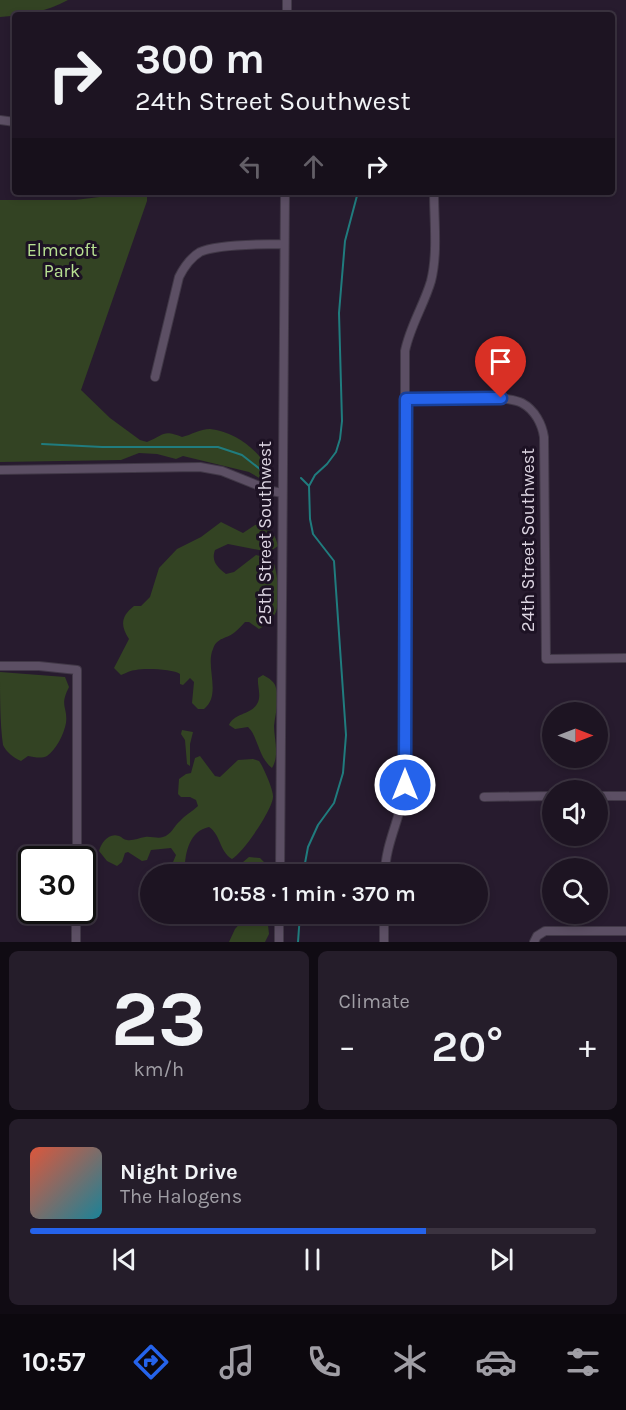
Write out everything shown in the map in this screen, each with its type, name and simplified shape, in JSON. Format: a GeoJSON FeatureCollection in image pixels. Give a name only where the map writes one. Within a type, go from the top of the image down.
{"type":"FeatureCollection","features":[{"type":"Feature","properties":{"kind":"street","name":"25th Street Southwest"},"geometry":{"type":"LineString","coordinates":[[280,864],[285,195]]}},
{"type":"Feature","properties":{"kind":"street"},"geometry":{"type":"LineString","coordinates":[[386,864],[387,850],[401,807],[405,785],[406,345],[430,284],[433,270],[434,195]]}},
{"type":"Feature","properties":{"kind":"street"},"geometry":{"type":"LineString","coordinates":[[154,377],[180,277],[184,267],[193,257],[214,248],[284,244]]}},
{"type":"Feature","properties":{"kind":"street","name":"24th Street Southwest"},"geometry":{"type":"LineString","coordinates":[[406,399],[509,399],[526,405],[539,419],[544,438],[546,659],[626,658]]}},
{"type":"Feature","properties":{"kind":"street"},"geometry":{"type":"LineString","coordinates":[[0,470],[200,467],[222,471],[282,493]]}},
{"type":"Feature","properties":{"kind":"street"},"geometry":{"type":"LineString","coordinates":[[0,666],[39,666],[77,670],[77,846]]}},
{"type":"Feature","properties":{"kind":"street"},"geometry":{"type":"LineString","coordinates":[[484,797],[542,796]]}},
{"type":"Feature","properties":{"kind":"street"},"geometry":{"type":"LineString","coordinates":[[608,796],[626,796]]}},
{"type":"Feature","properties":{"kind":"street"},"geometry":{"type":"LineString","coordinates":[[76,924],[76,942]]}},
{"type":"Feature","properties":{"kind":"street"},"geometry":{"type":"LineString","coordinates":[[279,924],[279,942]]}},
{"type":"Feature","properties":{"kind":"street"},"geometry":{"type":"LineString","coordinates":[[384,924],[384,942]]}},
{"type":"Feature","properties":{"kind":"street"},"geometry":{"type":"LineString","coordinates":[[534,942],[537,936],[545,931],[626,931]]}},
{"type":"Feature","properties":{"kind":"green space"},"geometry":{"type":"Polygon","coordinates":[[[0,0],[68,0],[43,10],[12,12],[12,16],[0,17],[0,0]]]}},
{"type":"Feature","properties":{"kind":"green space","name":"Elmcroft Park"},"geometry":{"type":"Polygon","coordinates":[[[116,195],[147,195],[147,201],[81,390],[110,418],[140,440],[147,442],[167,433],[182,437],[210,429],[227,433],[257,453],[268,468],[267,479],[261,479],[249,472],[183,456],[176,459],[157,454],[139,453],[121,460],[0,462],[0,200],[75,200],[116,195]]]}},
{"type":"Feature","properties":{"kind":"green space"},"geometry":{"type":"Polygon","coordinates":[[[221,522],[243,533],[255,525],[262,524],[273,533],[278,546],[269,552],[228,544],[215,550],[214,561],[226,574],[234,572],[256,555],[272,559],[277,577],[277,606],[273,617],[259,629],[245,622],[235,632],[215,645],[211,656],[212,696],[204,709],[198,709],[192,703],[194,682],[190,678],[183,685],[180,684],[180,674],[177,672],[140,669],[121,675],[114,668],[129,639],[124,630],[124,617],[134,606],[141,606],[150,597],[159,568],[177,549],[201,537],[221,522]]]}},
{"type":"Feature","properties":{"kind":"green space"},"geometry":{"type":"Polygon","coordinates":[[[0,672],[65,677],[69,687],[64,703],[66,723],[59,741],[47,756],[40,758],[28,756],[21,761],[4,748],[0,672]]]}},
{"type":"Feature","properties":{"kind":"green space"},"geometry":{"type":"Polygon","coordinates":[[[263,675],[273,682],[277,693],[274,726],[276,752],[272,768],[264,758],[248,727],[235,729],[229,725],[235,718],[251,710],[257,704],[258,678],[263,675]]]}},
{"type":"Feature","properties":{"kind":"green space"},"geometry":{"type":"Polygon","coordinates":[[[182,730],[193,732],[190,744],[190,766],[187,764],[182,730]]]}},
{"type":"Feature","properties":{"kind":"green space"},"geometry":{"type":"Polygon","coordinates":[[[200,756],[215,776],[220,777],[238,760],[259,761],[265,772],[273,793],[272,802],[257,830],[243,848],[232,859],[209,827],[202,829],[192,839],[185,864],[172,864],[176,855],[171,848],[151,850],[147,860],[142,861],[128,852],[117,866],[107,861],[99,851],[109,837],[115,835],[125,840],[134,840],[145,837],[163,837],[198,806],[196,800],[181,797],[178,794],[179,779],[191,773],[195,758],[200,756]]]}},
{"type":"Feature","properties":{"kind":"green space"},"geometry":{"type":"Polygon","coordinates":[[[249,857],[260,858],[265,863],[231,864],[243,862],[249,857]]]}},
{"type":"Feature","properties":{"kind":"green space"},"geometry":{"type":"Polygon","coordinates":[[[240,924],[265,924],[268,925],[269,934],[265,942],[229,942],[240,924]]]}},
{"type":"Feature","properties":{"kind":"waterway"},"geometry":{"type":"LineString","coordinates":[[305,864],[308,847],[318,825],[334,803],[343,773],[346,735],[334,561],[313,534],[309,486],[315,475],[336,452],[340,439],[342,421],[339,313],[345,241],[357,195]]}},
{"type":"Feature","properties":{"kind":"waterway"},"geometry":{"type":"LineString","coordinates":[[42,444],[102,447],[218,447],[242,455],[265,473]]}},
{"type":"Feature","properties":{"kind":"waterway"},"geometry":{"type":"LineString","coordinates":[[301,478],[309,486]]}},
{"type":"Feature","properties":{"kind":"waterway"},"geometry":{"type":"LineString","coordinates":[[298,942],[299,924]]}},
{"type":"Feature","properties":{"kind":"route"},"geometry":{"type":"LineString","coordinates":[[405,785],[406,399],[501,398]]}}]}
